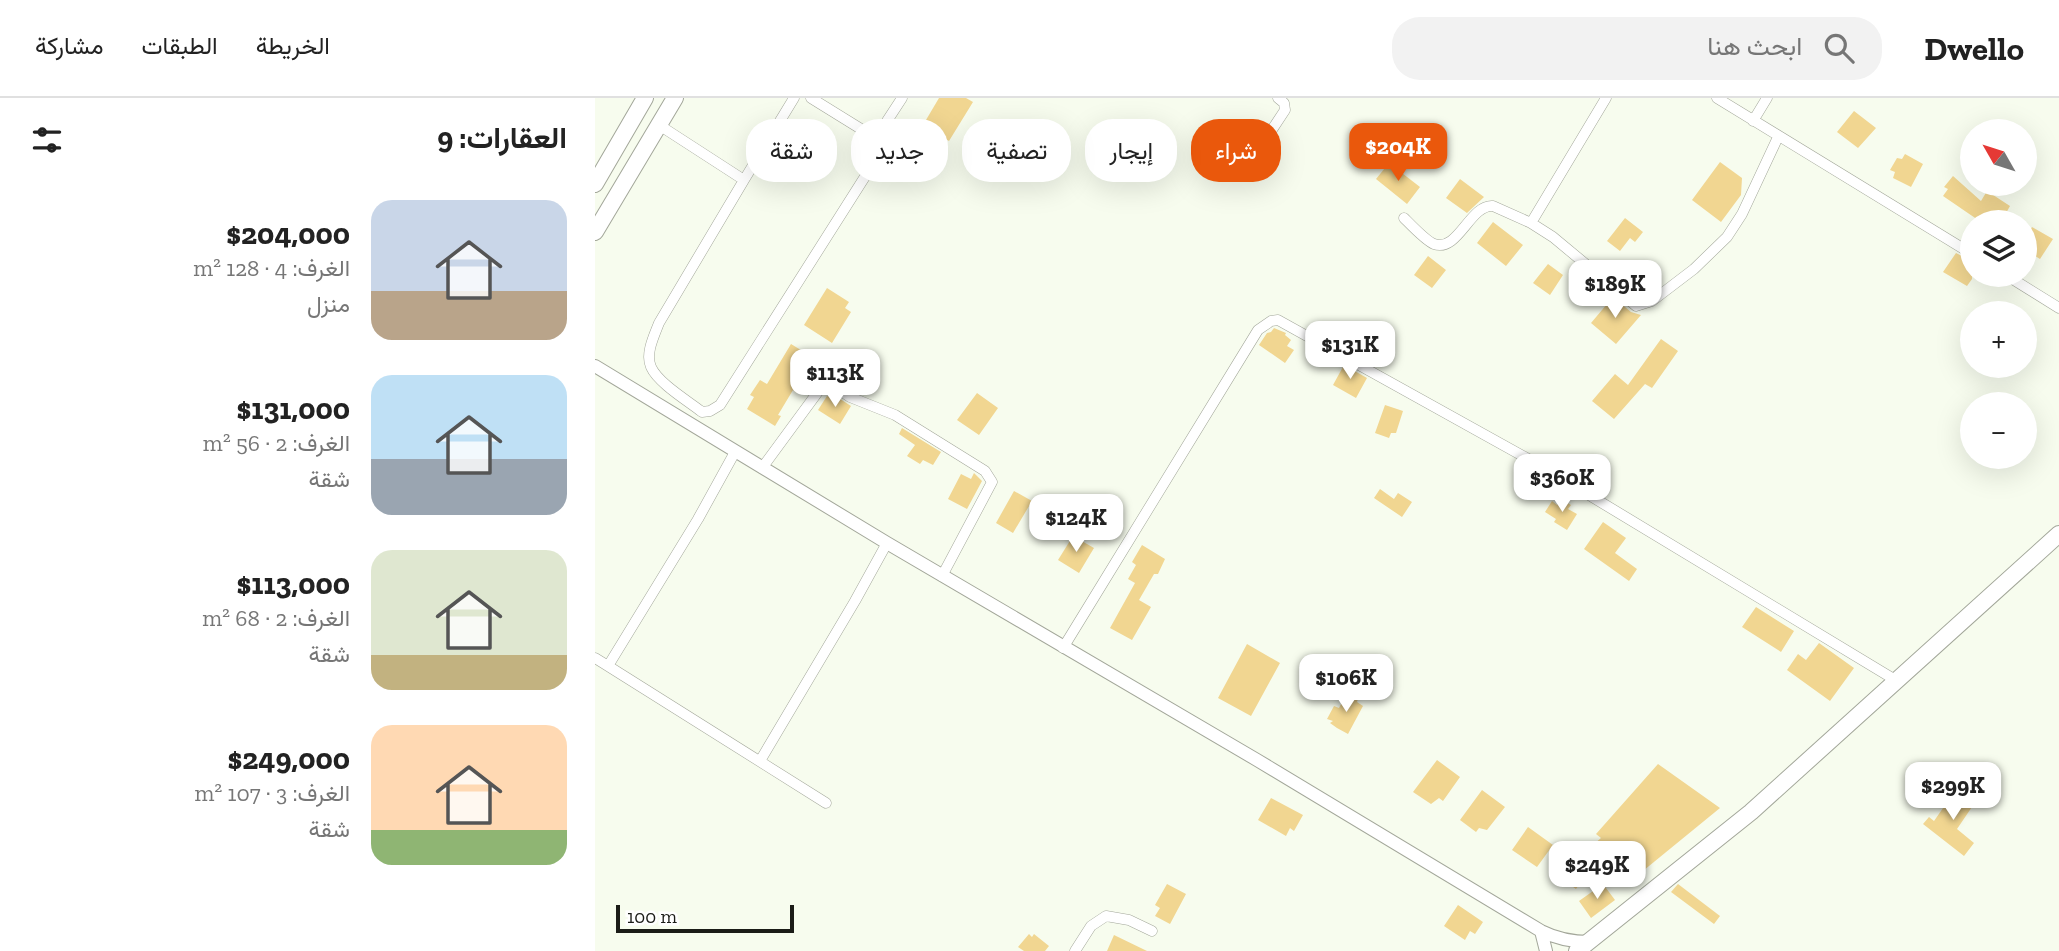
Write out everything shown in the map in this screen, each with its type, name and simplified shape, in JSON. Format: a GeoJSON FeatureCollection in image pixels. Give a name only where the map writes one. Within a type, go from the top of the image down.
{"type":"FeatureCollection","features":[{"type":"Feature","properties":{"kind":"main road"},"geometry":{"type":"LineString","coordinates":[[598,173],[645,98]]}},
{"type":"Feature","properties":{"kind":"main road"},"geometry":{"type":"LineString","coordinates":[[595,232],[675,98]]}},
{"type":"Feature","properties":{"kind":"main road"},"geometry":{"type":"LineString","coordinates":[[1583,947],[1751,811],[2059,534]]}},
{"type":"Feature","properties":{"kind":"street"},"geometry":{"type":"LineString","coordinates":[[795,98],[659,323],[650,345],[651,367],[665,384],[702,412],[720,405],[862,182]]}},
{"type":"Feature","properties":{"kind":"street"},"geometry":{"type":"LineString","coordinates":[[811,98],[851,123]]}},
{"type":"Feature","properties":{"kind":"street"},"geometry":{"type":"LineString","coordinates":[[888,119],[902,98]]}},
{"type":"Feature","properties":{"kind":"street"},"geometry":{"type":"LineString","coordinates":[[1278,98],[1284,103],[1285,110],[1279,119]]}},
{"type":"Feature","properties":{"kind":"street"},"geometry":{"type":"LineString","coordinates":[[1531,223],[1606,98]]}},
{"type":"Feature","properties":{"kind":"street"},"geometry":{"type":"LineString","coordinates":[[1717,98],[1960,247]]}},
{"type":"Feature","properties":{"kind":"street"},"geometry":{"type":"LineString","coordinates":[[1753,121],[1767,98]]}},
{"type":"Feature","properties":{"kind":"street"},"geometry":{"type":"LineString","coordinates":[[659,125],[744,180]]}},
{"type":"Feature","properties":{"kind":"street"},"geometry":{"type":"LineString","coordinates":[[1404,218],[1434,244],[1445,244],[1487,205],[1531,223],[1553,237],[1633,304],[1641,306],[1694,268],[1727,237],[1742,214],[1778,137]]}},
{"type":"Feature","properties":{"kind":"street"},"geometry":{"type":"LineString","coordinates":[[2025,287],[2059,308]]}},
{"type":"Feature","properties":{"kind":"street"},"geometry":{"type":"LineString","coordinates":[[1063,648],[1258,330],[1277,320],[1541,466],[1897,681]]}},
{"type":"Feature","properties":{"kind":"street"},"geometry":{"type":"LineString","coordinates":[[595,366],[942,576],[1257,760],[1541,931],[1583,947]]}},
{"type":"Feature","properties":{"kind":"street"},"geometry":{"type":"LineString","coordinates":[[762,468],[820,389],[825,386],[832,386],[908,423],[991,477],[992,482],[942,576]]}},
{"type":"Feature","properties":{"kind":"street"},"geometry":{"type":"LineString","coordinates":[[608,666],[698,519],[735,452]]}},
{"type":"Feature","properties":{"kind":"street"},"geometry":{"type":"LineString","coordinates":[[759,761],[887,543]]}},
{"type":"Feature","properties":{"kind":"street"},"geometry":{"type":"LineString","coordinates":[[595,658],[826,803]]}},
{"type":"Feature","properties":{"kind":"street"},"geometry":{"type":"LineString","coordinates":[[1075,951],[1091,926],[1106,916],[1129,920],[1152,931]]}},
{"type":"Feature","properties":{"kind":"street"},"geometry":{"type":"LineString","coordinates":[[1541,931],[1546,951]]}},
{"type":"Feature","properties":{"kind":"building"},"geometry":{"type":"Polygon","coordinates":[[[939,98],[966,98],[973,102],[949,141],[948,119],[927,119],[939,98]]]}},
{"type":"Feature","properties":{"kind":"building"},"geometry":{"type":"Polygon","coordinates":[[[1854,111],[1876,128],[1858,148],[1837,132],[1854,111]]]}},
{"type":"Feature","properties":{"kind":"building"},"geometry":{"type":"Polygon","coordinates":[[[1905,154],[1923,164],[1911,187],[1893,178],[1895,172],[1890,170],[1897,158],[1902,159],[1905,154]]]}},
{"type":"Feature","properties":{"kind":"building"},"geometry":{"type":"Polygon","coordinates":[[[1720,162],[1742,178],[1741,195],[1721,222],[1692,200],[1720,162]]]}},
{"type":"Feature","properties":{"kind":"building"},"geometry":{"type":"Polygon","coordinates":[[[1389,163],[1420,187],[1407,204],[1376,179],[1389,163]]]}},
{"type":"Feature","properties":{"kind":"building"},"geometry":{"type":"Polygon","coordinates":[[[1953,176],[1960,182],[1960,196],[1975,196],[1981,201],[1984,196],[1995,196],[2010,206],[2008,210],[1963,210],[1943,196],[1948,189],[1944,187],[1953,176]]]}},
{"type":"Feature","properties":{"kind":"building"},"geometry":{"type":"Polygon","coordinates":[[[1460,179],[1484,197],[1467,213],[1446,198],[1460,179]]]}},
{"type":"Feature","properties":{"kind":"building"},"geometry":{"type":"Polygon","coordinates":[[[1625,218],[1643,232],[1635,242],[1630,238],[1620,251],[1607,241],[1625,218]]]}},
{"type":"Feature","properties":{"kind":"building"},"geometry":{"type":"Polygon","coordinates":[[[1493,222],[1523,245],[1506,266],[1477,243],[1493,222]]]}},
{"type":"Feature","properties":{"kind":"building"},"geometry":{"type":"Polygon","coordinates":[[[2037,230],[2053,239],[2040,259],[2037,257],[2037,230]]]}},
{"type":"Feature","properties":{"kind":"building"},"geometry":{"type":"Polygon","coordinates":[[[1956,253],[1960,255],[1960,282],[1943,272],[1956,253]]]}},
{"type":"Feature","properties":{"kind":"building"},"geometry":{"type":"Polygon","coordinates":[[[1428,256],[1446,270],[1432,288],[1414,275],[1428,256]]]}},
{"type":"Feature","properties":{"kind":"building"},"geometry":{"type":"Polygon","coordinates":[[[1548,264],[1563,275],[1550,295],[1533,283],[1548,264]]]}},
{"type":"Feature","properties":{"kind":"building"},"geometry":{"type":"Polygon","coordinates":[[[827,288],[849,302],[845,308],[851,312],[832,343],[804,325],[827,288]]]}},
{"type":"Feature","properties":{"kind":"building"},"geometry":{"type":"Polygon","coordinates":[[[1613,297],[1631,312],[1641,315],[1616,344],[1591,323],[1613,297]]]}},
{"type":"Feature","properties":{"kind":"building"},"geometry":{"type":"Polygon","coordinates":[[[1274,328],[1286,333],[1291,340],[1287,346],[1294,350],[1285,363],[1259,345],[1274,328]]]}},
{"type":"Feature","properties":{"kind":"building"},"geometry":{"type":"Polygon","coordinates":[[[1661,339],[1678,351],[1652,388],[1645,384],[1614,419],[1592,401],[1615,374],[1628,385],[1661,339]]]}},
{"type":"Feature","properties":{"kind":"building"},"geometry":{"type":"Polygon","coordinates":[[[791,344],[809,355],[807,359],[815,364],[797,393],[793,390],[778,415],[781,416],[775,426],[747,409],[754,397],[750,395],[760,380],[767,384],[791,344]]]}},
{"type":"Feature","properties":{"kind":"building"},"geometry":{"type":"Polygon","coordinates":[[[1344,365],[1367,378],[1356,398],[1333,385],[1344,365]]]}},
{"type":"Feature","properties":{"kind":"building"},"geometry":{"type":"Polygon","coordinates":[[[977,393],[998,408],[979,435],[957,420],[977,393]]]}},
{"type":"Feature","properties":{"kind":"building"},"geometry":{"type":"Polygon","coordinates":[[[834,395],[851,406],[840,424],[818,410],[827,396],[832,398],[834,395]]]}},
{"type":"Feature","properties":{"kind":"building"},"geometry":{"type":"Polygon","coordinates":[[[1385,405],[1403,411],[1396,433],[1391,433],[1389,438],[1375,433],[1385,405]]]}},
{"type":"Feature","properties":{"kind":"building"},"geometry":{"type":"Polygon","coordinates":[[[902,428],[941,452],[933,465],[923,460],[920,464],[907,456],[915,445],[899,434],[902,428]]]}},
{"type":"Feature","properties":{"kind":"building"},"geometry":{"type":"Polygon","coordinates":[[[974,473],[982,481],[967,509],[948,499],[961,474],[971,479],[974,473]]]}},
{"type":"Feature","properties":{"kind":"building"},"geometry":{"type":"Polygon","coordinates":[[[1380,489],[1394,499],[1398,493],[1412,502],[1402,517],[1374,498],[1380,489]]]}},
{"type":"Feature","properties":{"kind":"building"},"geometry":{"type":"Polygon","coordinates":[[[1014,491],[1032,501],[1013,533],[996,523],[1014,491]]]}},
{"type":"Feature","properties":{"kind":"building"},"geometry":{"type":"Polygon","coordinates":[[[1561,499],[1571,505],[1568,509],[1577,514],[1567,530],[1545,512],[1552,501],[1557,505],[1561,499]]]}},
{"type":"Feature","properties":{"kind":"building"},"geometry":{"type":"Polygon","coordinates":[[[1603,522],[1626,538],[1615,553],[1637,569],[1629,581],[1584,549],[1603,522]]]}},
{"type":"Feature","properties":{"kind":"building"},"geometry":{"type":"Polygon","coordinates":[[[1073,536],[1094,548],[1079,573],[1058,560],[1073,536]]]}},
{"type":"Feature","properties":{"kind":"building"},"geometry":{"type":"Polygon","coordinates":[[[1142,545],[1165,559],[1158,574],[1154,574],[1139,600],[1151,607],[1132,640],[1110,628],[1135,583],[1128,579],[1136,565],[1132,562],[1142,545]]]}},
{"type":"Feature","properties":{"kind":"building"},"geometry":{"type":"Polygon","coordinates":[[[1756,607],[1794,631],[1781,652],[1742,627],[1756,607]]]}},
{"type":"Feature","properties":{"kind":"building"},"geometry":{"type":"Polygon","coordinates":[[[1819,643],[1854,668],[1830,701],[1787,670],[1798,654],[1806,660],[1819,643]]]}},
{"type":"Feature","properties":{"kind":"building"},"geometry":{"type":"Polygon","coordinates":[[[1247,644],[1280,663],[1251,716],[1218,698],[1247,644]]]}},
{"type":"Feature","properties":{"kind":"building"},"geometry":{"type":"Polygon","coordinates":[[[1347,693],[1358,699],[1357,702],[1363,706],[1348,734],[1327,719],[1334,706],[1339,708],[1347,693]]]}},
{"type":"Feature","properties":{"kind":"building"},"geometry":{"type":"Polygon","coordinates":[[[1437,760],[1460,777],[1443,801],[1439,798],[1431,804],[1413,792],[1437,760]]]}},
{"type":"Feature","properties":{"kind":"building"},"geometry":{"type":"Polygon","coordinates":[[[1658,764],[1720,808],[1638,875],[1626,862],[1615,873],[1598,857],[1576,889],[1556,875],[1573,851],[1580,856],[1601,838],[1596,834],[1658,764]]]}},
{"type":"Feature","properties":{"kind":"building"},"geometry":{"type":"Polygon","coordinates":[[[1957,788],[1976,801],[1957,829],[1974,843],[1964,856],[1923,824],[1929,817],[1934,821],[1957,788]]]}},
{"type":"Feature","properties":{"kind":"building"},"geometry":{"type":"Polygon","coordinates":[[[1482,790],[1505,807],[1487,830],[1479,828],[1476,832],[1460,820],[1482,790]]]}},
{"type":"Feature","properties":{"kind":"building"},"geometry":{"type":"Polygon","coordinates":[[[1271,798],[1303,815],[1294,831],[1290,828],[1286,836],[1258,820],[1271,798]]]}},
{"type":"Feature","properties":{"kind":"building"},"geometry":{"type":"Polygon","coordinates":[[[1528,827],[1553,845],[1537,867],[1512,850],[1528,827]]]}},
{"type":"Feature","properties":{"kind":"building"},"geometry":{"type":"Polygon","coordinates":[[[1167,884],[1186,894],[1170,924],[1155,916],[1160,908],[1155,905],[1167,884]]]}},
{"type":"Feature","properties":{"kind":"building"},"geometry":{"type":"Polygon","coordinates":[[[1603,884],[1615,900],[1591,918],[1579,901],[1603,884]]]}},
{"type":"Feature","properties":{"kind":"building"},"geometry":{"type":"Polygon","coordinates":[[[1678,884],[1720,916],[1714,924],[1671,892],[1678,884]]]}},
{"type":"Feature","properties":{"kind":"building"},"geometry":{"type":"Polygon","coordinates":[[[1458,905],[1483,922],[1475,934],[1470,931],[1465,940],[1444,926],[1458,905]]]}},
{"type":"Feature","properties":{"kind":"building"},"geometry":{"type":"Polygon","coordinates":[[[1029,934],[1032,937],[1034,934],[1049,946],[1045,951],[1024,951],[1018,947],[1029,934]]]}},
{"type":"Feature","properties":{"kind":"building"},"geometry":{"type":"Polygon","coordinates":[[[1114,935],[1147,951],[1107,951],[1114,935]]]}}]}
